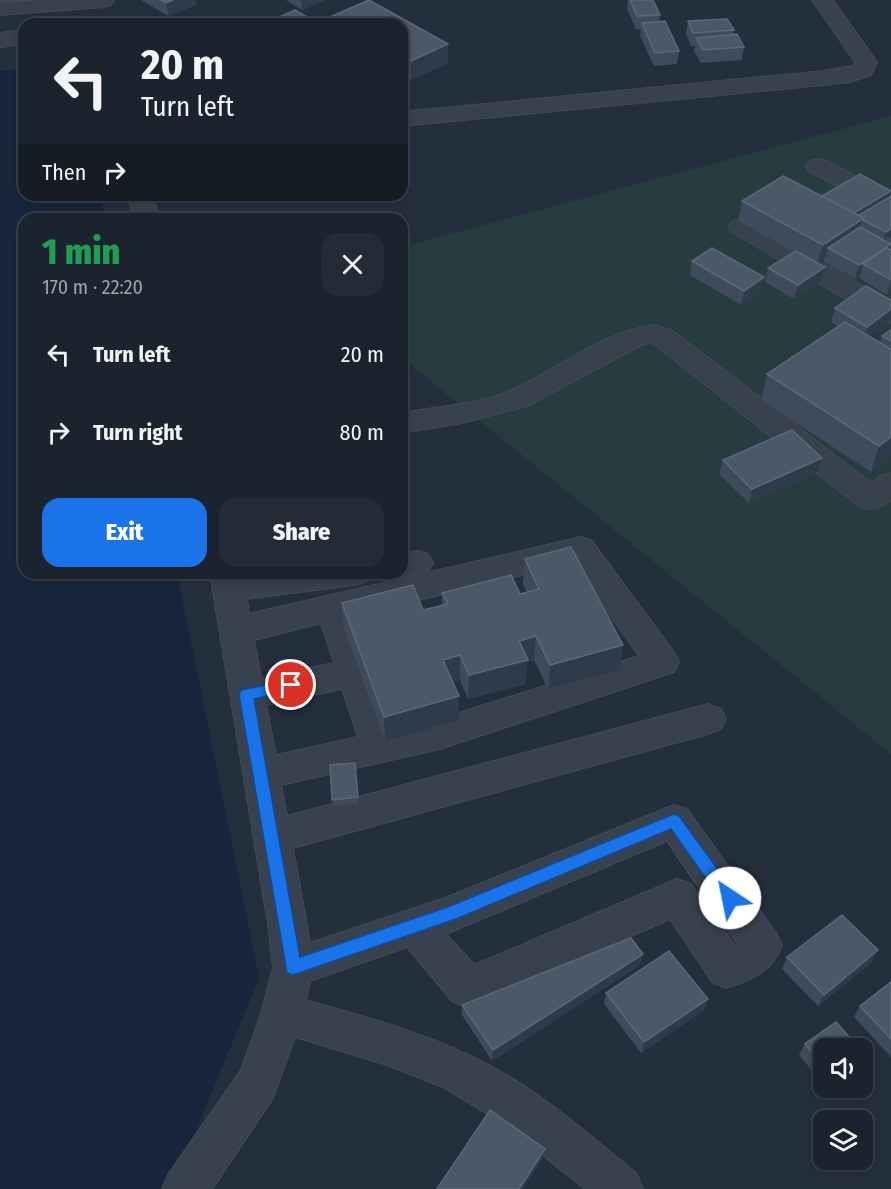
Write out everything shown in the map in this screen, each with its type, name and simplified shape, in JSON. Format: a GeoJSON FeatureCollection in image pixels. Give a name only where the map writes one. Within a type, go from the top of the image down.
{"type":"FeatureCollection","features":[{"type":"Feature","properties":{"kind":"street"},"geometry":{"type":"LineString","coordinates":[[408,108],[816,69],[834,65],[839,61],[839,54],[801,0]]}},
{"type":"Feature","properties":{"kind":"street"},"geometry":{"type":"LineString","coordinates":[[408,118],[823,78],[850,75],[863,70],[866,62],[822,0]]}},
{"type":"Feature","properties":{"kind":"street"},"geometry":{"type":"LineString","coordinates":[[0,9],[107,6]]}},
{"type":"Feature","properties":{"kind":"street"},"geometry":{"type":"LineString","coordinates":[[0,32],[18,30]]}},
{"type":"Feature","properties":{"kind":"street"},"geometry":{"type":"LineString","coordinates":[[0,40],[18,38]]}},
{"type":"Feature","properties":{"kind":"street"},"geometry":{"type":"LineString","coordinates":[[818,166],[891,205]]}},
{"type":"Feature","properties":{"kind":"street"},"geometry":{"type":"LineString","coordinates":[[741,227],[891,314]]}},
{"type":"Feature","properties":{"kind":"street"},"geometry":{"type":"LineString","coordinates":[[408,422],[462,413],[517,399],[637,336],[654,334],[663,337],[871,499],[891,484]]}},
{"type":"Feature","properties":{"kind":"street"},"geometry":{"type":"LineString","coordinates":[[234,631],[581,549],[662,662],[440,734],[261,774]]}},
{"type":"Feature","properties":{"kind":"street"},"geometry":{"type":"LineString","coordinates":[[185,1189],[258,1083],[282,1014],[293,968],[227,581],[259,579]]}},
{"type":"Feature","properties":{"kind":"street"},"geometry":{"type":"LineString","coordinates":[[333,608],[379,748]]}},
{"type":"Feature","properties":{"kind":"street"},"geometry":{"type":"LineString","coordinates":[[246,695],[354,673]]}},
{"type":"Feature","properties":{"kind":"street"},"geometry":{"type":"LineString","coordinates":[[272,837],[708,719]]}},
{"type":"Feature","properties":{"kind":"street"},"geometry":{"type":"LineString","coordinates":[[293,968],[414,926],[451,914],[674,821],[762,946],[752,958],[727,969],[677,897],[467,988],[414,926]]}},
{"type":"Feature","properties":{"kind":"street"},"geometry":{"type":"LineString","coordinates":[[282,1014],[351,1032],[435,1062],[482,1085],[548,1131],[620,1189]]}},
{"type":"Feature","properties":{"kind":"green space"},"geometry":{"type":"Polygon","coordinates":[[[891,116],[891,754],[408,363],[408,245],[891,116]]]}},
{"type":"Feature","properties":{"kind":"water"},"geometry":{"type":"Polygon","coordinates":[[[18,70],[18,201],[101,201],[104,213],[18,213],[18,579],[178,579],[259,978],[182,1165],[161,1189],[0,1189],[0,71],[18,70]]]}},
{"type":"Feature","properties":{"kind":"building"},"geometry":{"type":"Polygon","coordinates":[[[369,0],[401,18],[336,18],[332,16],[369,0]]]}},
{"type":"Feature","properties":{"kind":"building"},"geometry":{"type":"Polygon","coordinates":[[[630,0],[653,0],[660,15],[637,16],[630,0]]]}},
{"type":"Feature","properties":{"kind":"building"},"geometry":{"type":"Polygon","coordinates":[[[295,10],[309,18],[277,18],[295,10]]]}},
{"type":"Feature","properties":{"kind":"building"},"geometry":{"type":"Polygon","coordinates":[[[727,19],[734,30],[693,33],[688,21],[727,19]]]}},
{"type":"Feature","properties":{"kind":"building"},"geometry":{"type":"Polygon","coordinates":[[[665,21],[679,51],[655,53],[642,23],[665,21]]]}},
{"type":"Feature","properties":{"kind":"building"},"geometry":{"type":"Polygon","coordinates":[[[408,22],[448,44],[411,61],[408,59],[408,22]]]}},
{"type":"Feature","properties":{"kind":"building"},"geometry":{"type":"Polygon","coordinates":[[[737,34],[744,47],[703,50],[696,38],[737,34]]]}},
{"type":"Feature","properties":{"kind":"building"},"geometry":{"type":"Polygon","coordinates":[[[860,174],[891,191],[854,213],[822,196],[860,174]]]}},
{"type":"Feature","properties":{"kind":"building"},"geometry":{"type":"Polygon","coordinates":[[[783,176],[864,218],[823,245],[742,201],[783,176]]]}},
{"type":"Feature","properties":{"kind":"building"},"geometry":{"type":"Polygon","coordinates":[[[891,196],[891,229],[886,232],[863,220],[864,218],[859,215],[891,196]]]}},
{"type":"Feature","properties":{"kind":"building"},"geometry":{"type":"Polygon","coordinates":[[[860,227],[891,244],[859,265],[828,248],[860,227]]]}},
{"type":"Feature","properties":{"kind":"building"},"geometry":{"type":"Polygon","coordinates":[[[712,248],[764,277],[744,291],[692,261],[712,248]]]}},
{"type":"Feature","properties":{"kind":"building"},"geometry":{"type":"Polygon","coordinates":[[[887,248],[891,250],[891,280],[863,264],[887,248]]]}},
{"type":"Feature","properties":{"kind":"building"},"geometry":{"type":"Polygon","coordinates":[[[796,251],[825,267],[798,285],[768,268],[796,251]]]}},
{"type":"Feature","properties":{"kind":"building"},"geometry":{"type":"Polygon","coordinates":[[[866,286],[891,300],[891,309],[867,327],[835,308],[866,286]]]}},
{"type":"Feature","properties":{"kind":"building"},"geometry":{"type":"Polygon","coordinates":[[[845,322],[891,349],[891,437],[879,446],[767,374],[845,322]]]}},
{"type":"Feature","properties":{"kind":"building"},"geometry":{"type":"Polygon","coordinates":[[[891,330],[891,341],[882,336],[891,330]]]}},
{"type":"Feature","properties":{"kind":"building"},"geometry":{"type":"Polygon","coordinates":[[[792,430],[822,458],[752,489],[723,460],[792,430]]]}},
{"type":"Feature","properties":{"kind":"building"},"geometry":{"type":"Polygon","coordinates":[[[571,547],[623,645],[550,665],[536,636],[519,641],[528,660],[469,675],[460,655],[443,660],[459,696],[384,717],[342,603],[413,585],[423,610],[448,604],[442,593],[511,575],[520,594],[539,589],[525,559],[571,547]]]}},
{"type":"Feature","properties":{"kind":"building"},"geometry":{"type":"Polygon","coordinates":[[[355,763],[358,797],[332,800],[330,765],[355,763]]]}},
{"type":"Feature","properties":{"kind":"building"},"geometry":{"type":"Polygon","coordinates":[[[842,915],[878,950],[824,995],[787,957],[842,915]]]}},
{"type":"Feature","properties":{"kind":"building"},"geometry":{"type":"Polygon","coordinates":[[[631,938],[643,954],[493,1050],[462,1005],[631,938]]]}},
{"type":"Feature","properties":{"kind":"building"},"geometry":{"type":"Polygon","coordinates":[[[669,951],[708,999],[644,1042],[606,993],[669,951]]]}},
{"type":"Feature","properties":{"kind":"building"},"geometry":{"type":"Polygon","coordinates":[[[891,982],[891,1039],[860,1006],[891,982]]]}},
{"type":"Feature","properties":{"kind":"building"},"geometry":{"type":"Polygon","coordinates":[[[836,1022],[850,1038],[813,1038],[836,1022]]]}},
{"type":"Feature","properties":{"kind":"building"},"geometry":{"type":"Polygon","coordinates":[[[813,1038],[813,1054],[805,1044],[813,1038]]]}},
{"type":"Feature","properties":{"kind":"building"},"geometry":{"type":"Polygon","coordinates":[[[490,1110],[545,1149],[519,1189],[437,1189],[490,1110]]]}},
{"type":"Feature","properties":{"kind":"route"},"geometry":{"type":"LineString","coordinates":[[291,685],[246,695],[288,924],[293,968],[451,914],[674,821],[730,898]]}}]}
